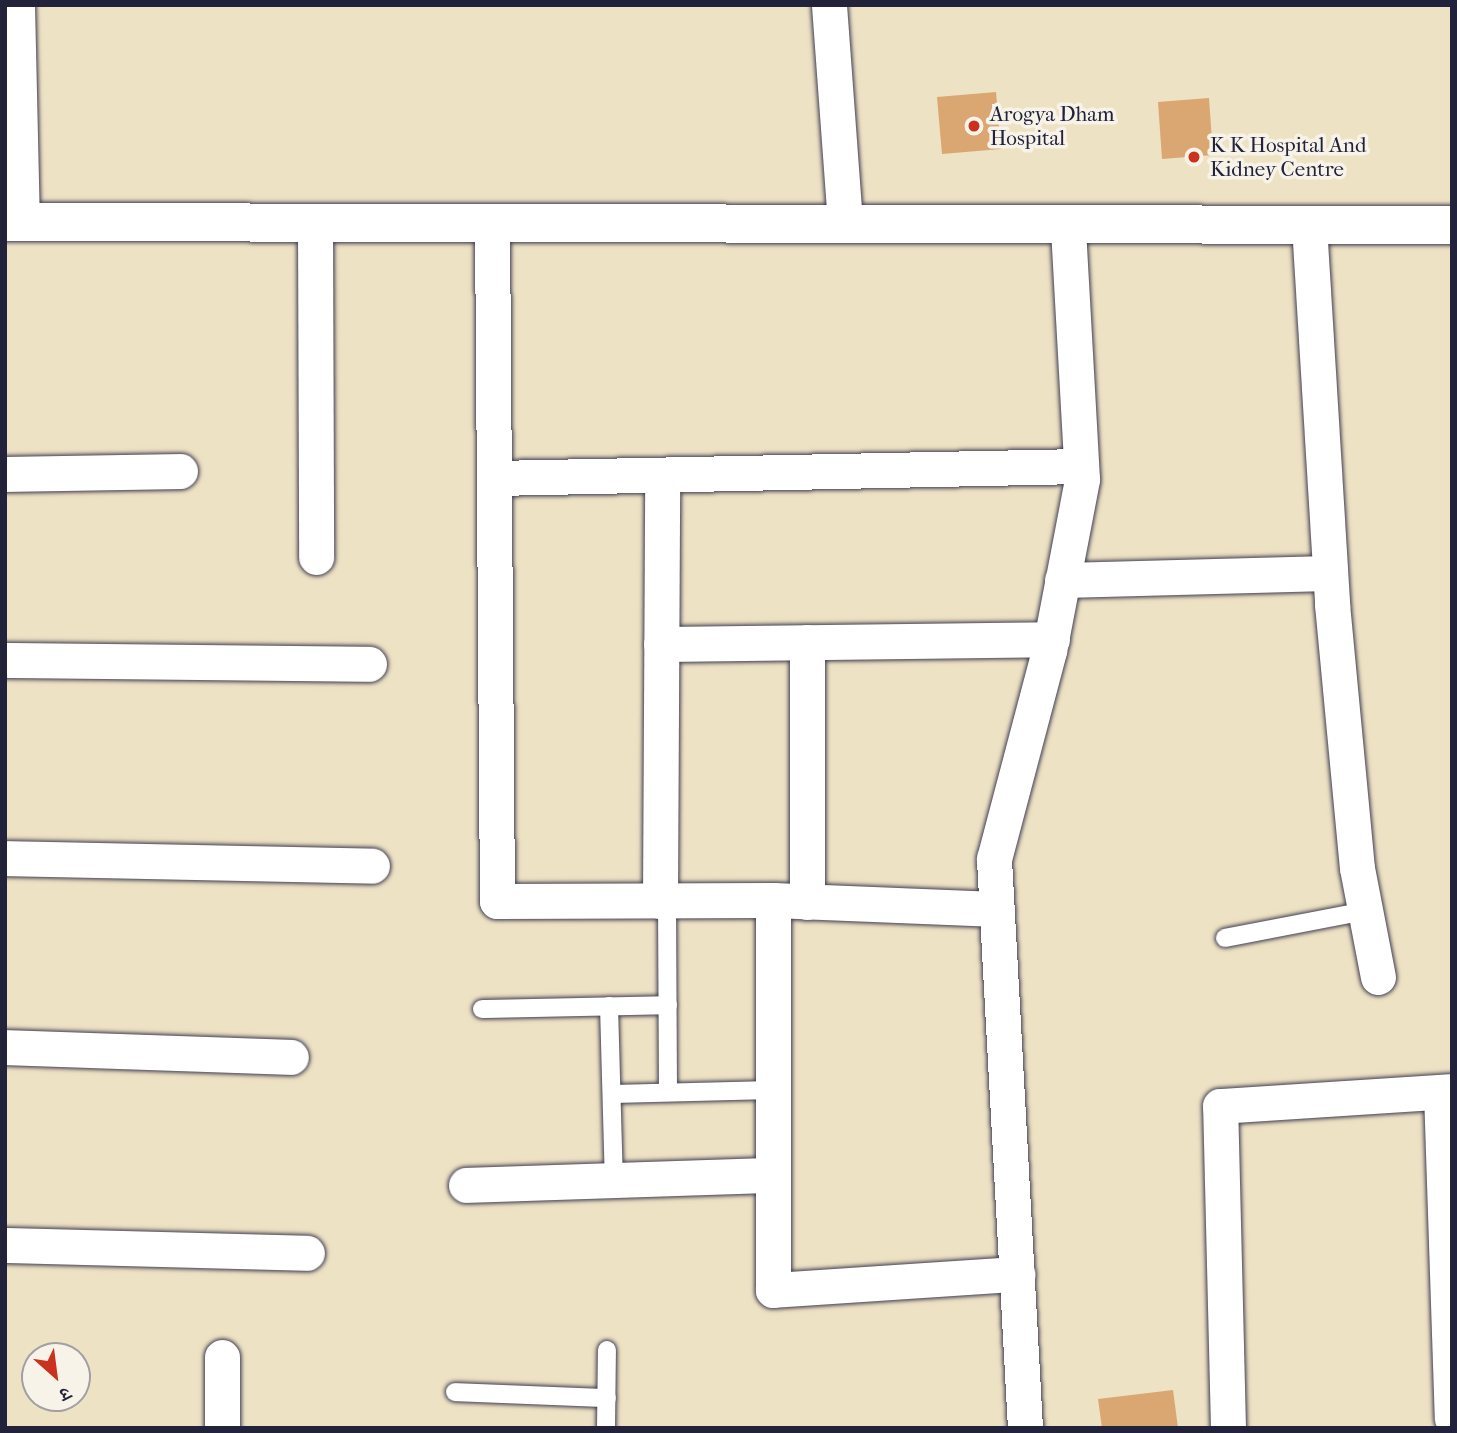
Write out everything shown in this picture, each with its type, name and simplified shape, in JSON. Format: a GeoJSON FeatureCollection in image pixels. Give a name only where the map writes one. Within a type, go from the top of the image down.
{"type":"FeatureCollection","features":[{"type":"Feature","properties":{"kind":"street"},"geometry":{"type":"LineString","coordinates":[[17,5],[14,222],[1452,225]]}},
{"type":"Feature","properties":{"kind":"street"},"geometry":{"type":"LineString","coordinates":[[829,5],[845,224]]}},
{"type":"Feature","properties":{"kind":"street"},"geometry":{"type":"LineString","coordinates":[[315,223],[316,557]]}},
{"type":"Feature","properties":{"kind":"street"},"geometry":{"type":"LineString","coordinates":[[492,223],[497,901],[790,901],[997,909]]}},
{"type":"Feature","properties":{"kind":"street"},"geometry":{"type":"LineString","coordinates":[[1025,1428],[994,859],[1052,639],[1082,479],[1068,225]]}},
{"type":"Feature","properties":{"kind":"street"},"geometry":{"type":"LineString","coordinates":[[1309,225],[1330,573],[1357,868],[1378,977]]}},
{"type":"Feature","properties":{"kind":"street"},"geometry":{"type":"LineString","coordinates":[[494,478],[1081,466]]}},
{"type":"Feature","properties":{"kind":"street"},"geometry":{"type":"LineString","coordinates":[[5,474],[180,471]]}},
{"type":"Feature","properties":{"kind":"street"},"geometry":{"type":"LineString","coordinates":[[662,475],[664,901]]}},
{"type":"Feature","properties":{"kind":"street"},"geometry":{"type":"LineString","coordinates":[[1062,580],[1330,573]]}},
{"type":"Feature","properties":{"kind":"street"},"geometry":{"type":"LineString","coordinates":[[661,644],[1052,639]]}},
{"type":"Feature","properties":{"kind":"street"},"geometry":{"type":"LineString","coordinates":[[807,642],[790,901],[773,1090],[773,1290],[1017,1274]]}},
{"type":"Feature","properties":{"kind":"street"},"geometry":{"type":"LineString","coordinates":[[5,660],[369,664]]}},
{"type":"Feature","properties":{"kind":"street"},"geometry":{"type":"LineString","coordinates":[[5,858],[372,866]]}},
{"type":"Feature","properties":{"kind":"street"},"geometry":{"type":"LineString","coordinates":[[5,1047],[291,1057]]}},
{"type":"Feature","properties":{"kind":"street"},"geometry":{"type":"LineString","coordinates":[[1228,1428],[1220,1106],[1446,1092],[1452,1418]]}},
{"type":"Feature","properties":{"kind":"street"},"geometry":{"type":"LineString","coordinates":[[466,1185],[773,1175]]}},
{"type":"Feature","properties":{"kind":"street"},"geometry":{"type":"LineString","coordinates":[[5,1245],[307,1253]]}},
{"type":"Feature","properties":{"kind":"street"},"geometry":{"type":"LineString","coordinates":[[222,1357],[222,1428]]}},
{"type":"Feature","properties":{"kind":"lane"},"geometry":{"type":"LineString","coordinates":[[664,901],[668,1093]]}},
{"type":"Feature","properties":{"kind":"lane"},"geometry":{"type":"LineString","coordinates":[[1225,939],[1365,911]]}},
{"type":"Feature","properties":{"kind":"lane"},"geometry":{"type":"LineString","coordinates":[[482,1009],[668,1005]]}},
{"type":"Feature","properties":{"kind":"lane"},"geometry":{"type":"LineString","coordinates":[[609,1006],[614,1180]]}},
{"type":"Feature","properties":{"kind":"lane"},"geometry":{"type":"LineString","coordinates":[[612,1094],[773,1090]]}},
{"type":"Feature","properties":{"kind":"lane"},"geometry":{"type":"LineString","coordinates":[[606,1428],[607,1350]]}},
{"type":"Feature","properties":{"kind":"lane"},"geometry":{"type":"LineString","coordinates":[[455,1391],[607,1398]]}},
{"type":"Feature","properties":{"kind":"building"},"geometry":{"type":"Polygon","coordinates":[[[996,92],[1001,149],[942,154],[937,97],[996,92]]]}},
{"type":"Feature","properties":{"kind":"building"},"geometry":{"type":"Polygon","coordinates":[[[1209,98],[1213,155],[1162,159],[1158,102],[1209,98]]]}},
{"type":"Feature","properties":{"kind":"building"},"geometry":{"type":"Polygon","coordinates":[[[1173,1390],[1178,1428],[1102,1428],[1098,1399],[1173,1390]]]}},
{"type":"Feature","properties":{"kind":"place","name":"Arogya Dham Hospital"},"geometry":{"type":"Point","coordinates":[974,126]}},
{"type":"Feature","properties":{"kind":"place","name":"K K Hospital And Kidney Centre"},"geometry":{"type":"Point","coordinates":[1194,157]}}]}
